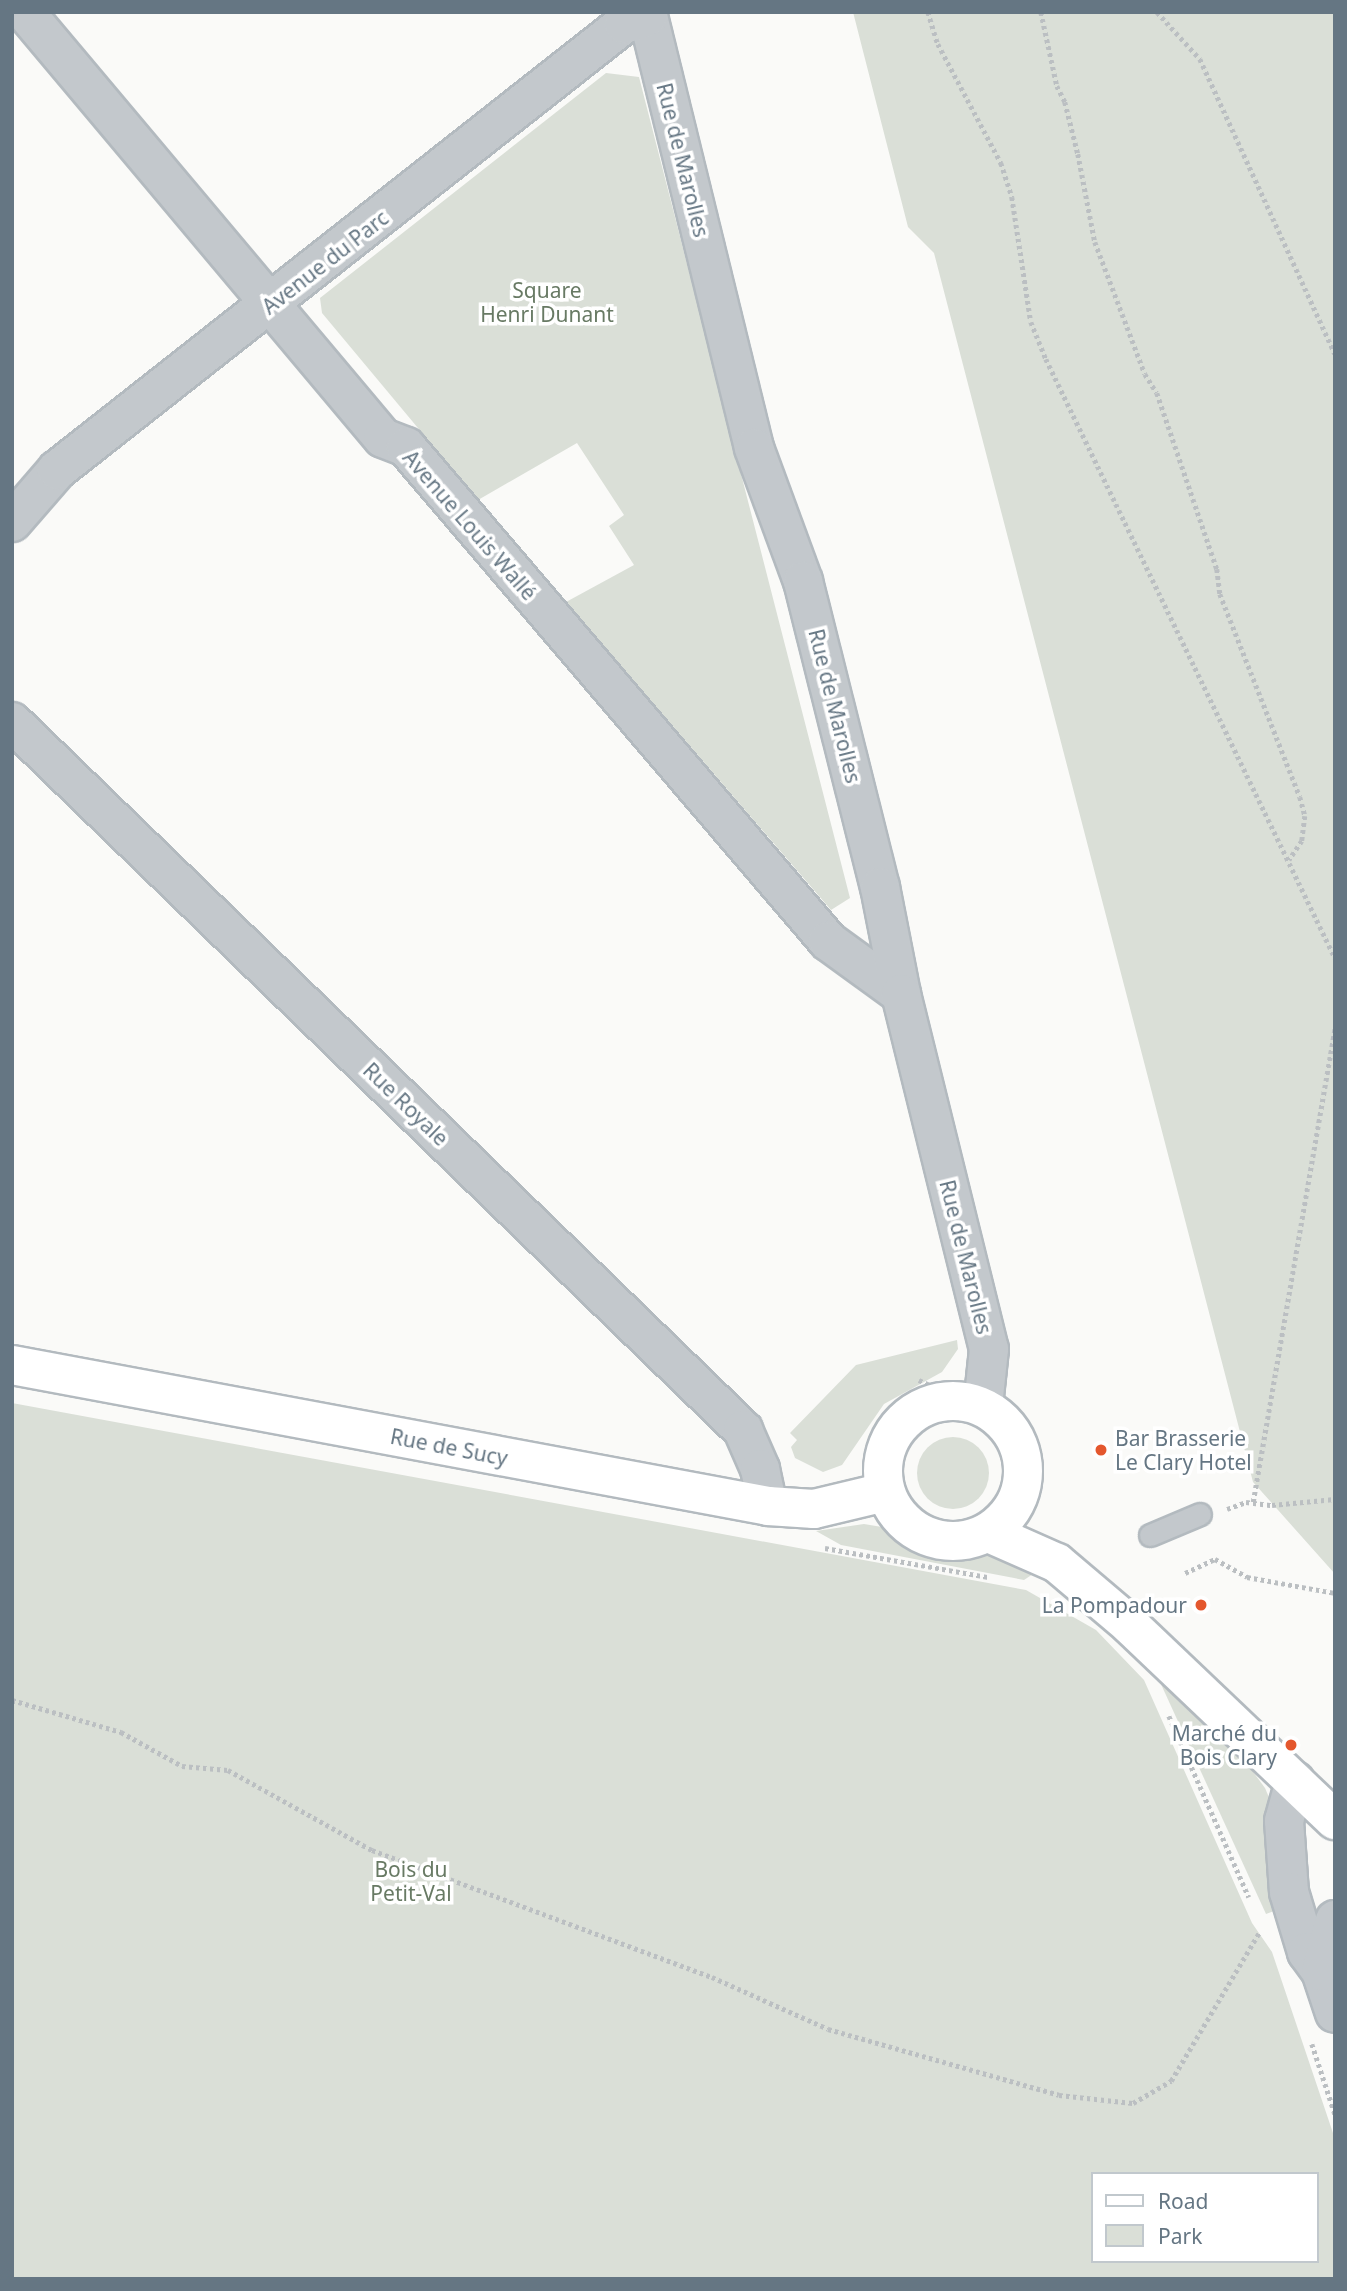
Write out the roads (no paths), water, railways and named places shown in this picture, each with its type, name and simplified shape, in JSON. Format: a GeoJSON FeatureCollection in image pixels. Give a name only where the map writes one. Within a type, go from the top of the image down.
{"type":"FeatureCollection","features":[{"type":"Feature","properties":{"kind":"main road","name":"Rue de Sucy"},"geometry":{"type":"LineString","coordinates":[[12,1365],[768,1506],[814,1509],[885,1492]]}},
{"type":"Feature","properties":{"kind":"main road"},"geometry":{"type":"LineString","coordinates":[[1019,1498],[989,1533],[956,1541],[933,1539],[912,1529],[896,1513],[885,1492],[882,1469],[886,1446],[898,1425],[915,1410],[937,1401],[971,1403],[1001,1418],[1014,1436],[1022,1457],[1019,1498],[1052,1559]]}},
{"type":"Feature","properties":{"kind":"main road"},"geometry":{"type":"LineString","coordinates":[[989,1533],[1052,1559],[1130,1625],[1335,1820]]}},
{"type":"Feature","properties":{"kind":"street","name":"Avenue Louis Wallé"},"geometry":{"type":"LineString","coordinates":[[25,12],[273,303],[383,438],[406,447],[828,941],[901,994]]}},
{"type":"Feature","properties":{"kind":"street","name":"Avenue du Parc"},"geometry":{"type":"LineString","coordinates":[[12,522],[57,470],[273,303],[624,24],[647,14]]}},
{"type":"Feature","properties":{"kind":"street","name":"Rue de Marolles"},"geometry":{"type":"LineString","coordinates":[[647,14],[754,449],[803,580],[880,887],[901,994],[989,1349],[971,1403]]}},
{"type":"Feature","properties":{"kind":"street","name":"Rue Royale"},"geometry":{"type":"LineString","coordinates":[[12,722],[743,1430],[760,1469],[768,1506]]}},
{"type":"Feature","properties":{"kind":"street"},"geometry":{"type":"LineString","coordinates":[[1295,1781],[1283,1821],[1289,1892],[1307,1952],[1321,1971],[1335,2013]]}},
{"type":"Feature","properties":{"kind":"street"},"geometry":{"type":"LineString","coordinates":[[1321,1971],[1335,1920]]}},
{"type":"Feature","properties":{"kind":"lane"},"geometry":{"type":"LineString","coordinates":[[1150,1535],[1200,1514]]}},
{"type":"Feature","properties":{"kind":"place","name":"Bar Brasserie Le Clary Hotel"},"geometry":{"type":"Point","coordinates":[1101,1450]}},
{"type":"Feature","properties":{"kind":"place","name":"La Pompadour"},"geometry":{"type":"Point","coordinates":[1201,1605]}},
{"type":"Feature","properties":{"kind":"place","name":"Marché du Bois Clary"},"geometry":{"type":"Point","coordinates":[1291,1745]}},
{"type":"Feature","properties":{"kind":"park label","name":"Square Henri Dunant"},"geometry":{"type":"Point","coordinates":[547,302]}},
{"type":"Feature","properties":{"kind":"park label","name":"Bois du Petit-Val"},"geometry":{"type":"Point","coordinates":[411,1881]}}]}
